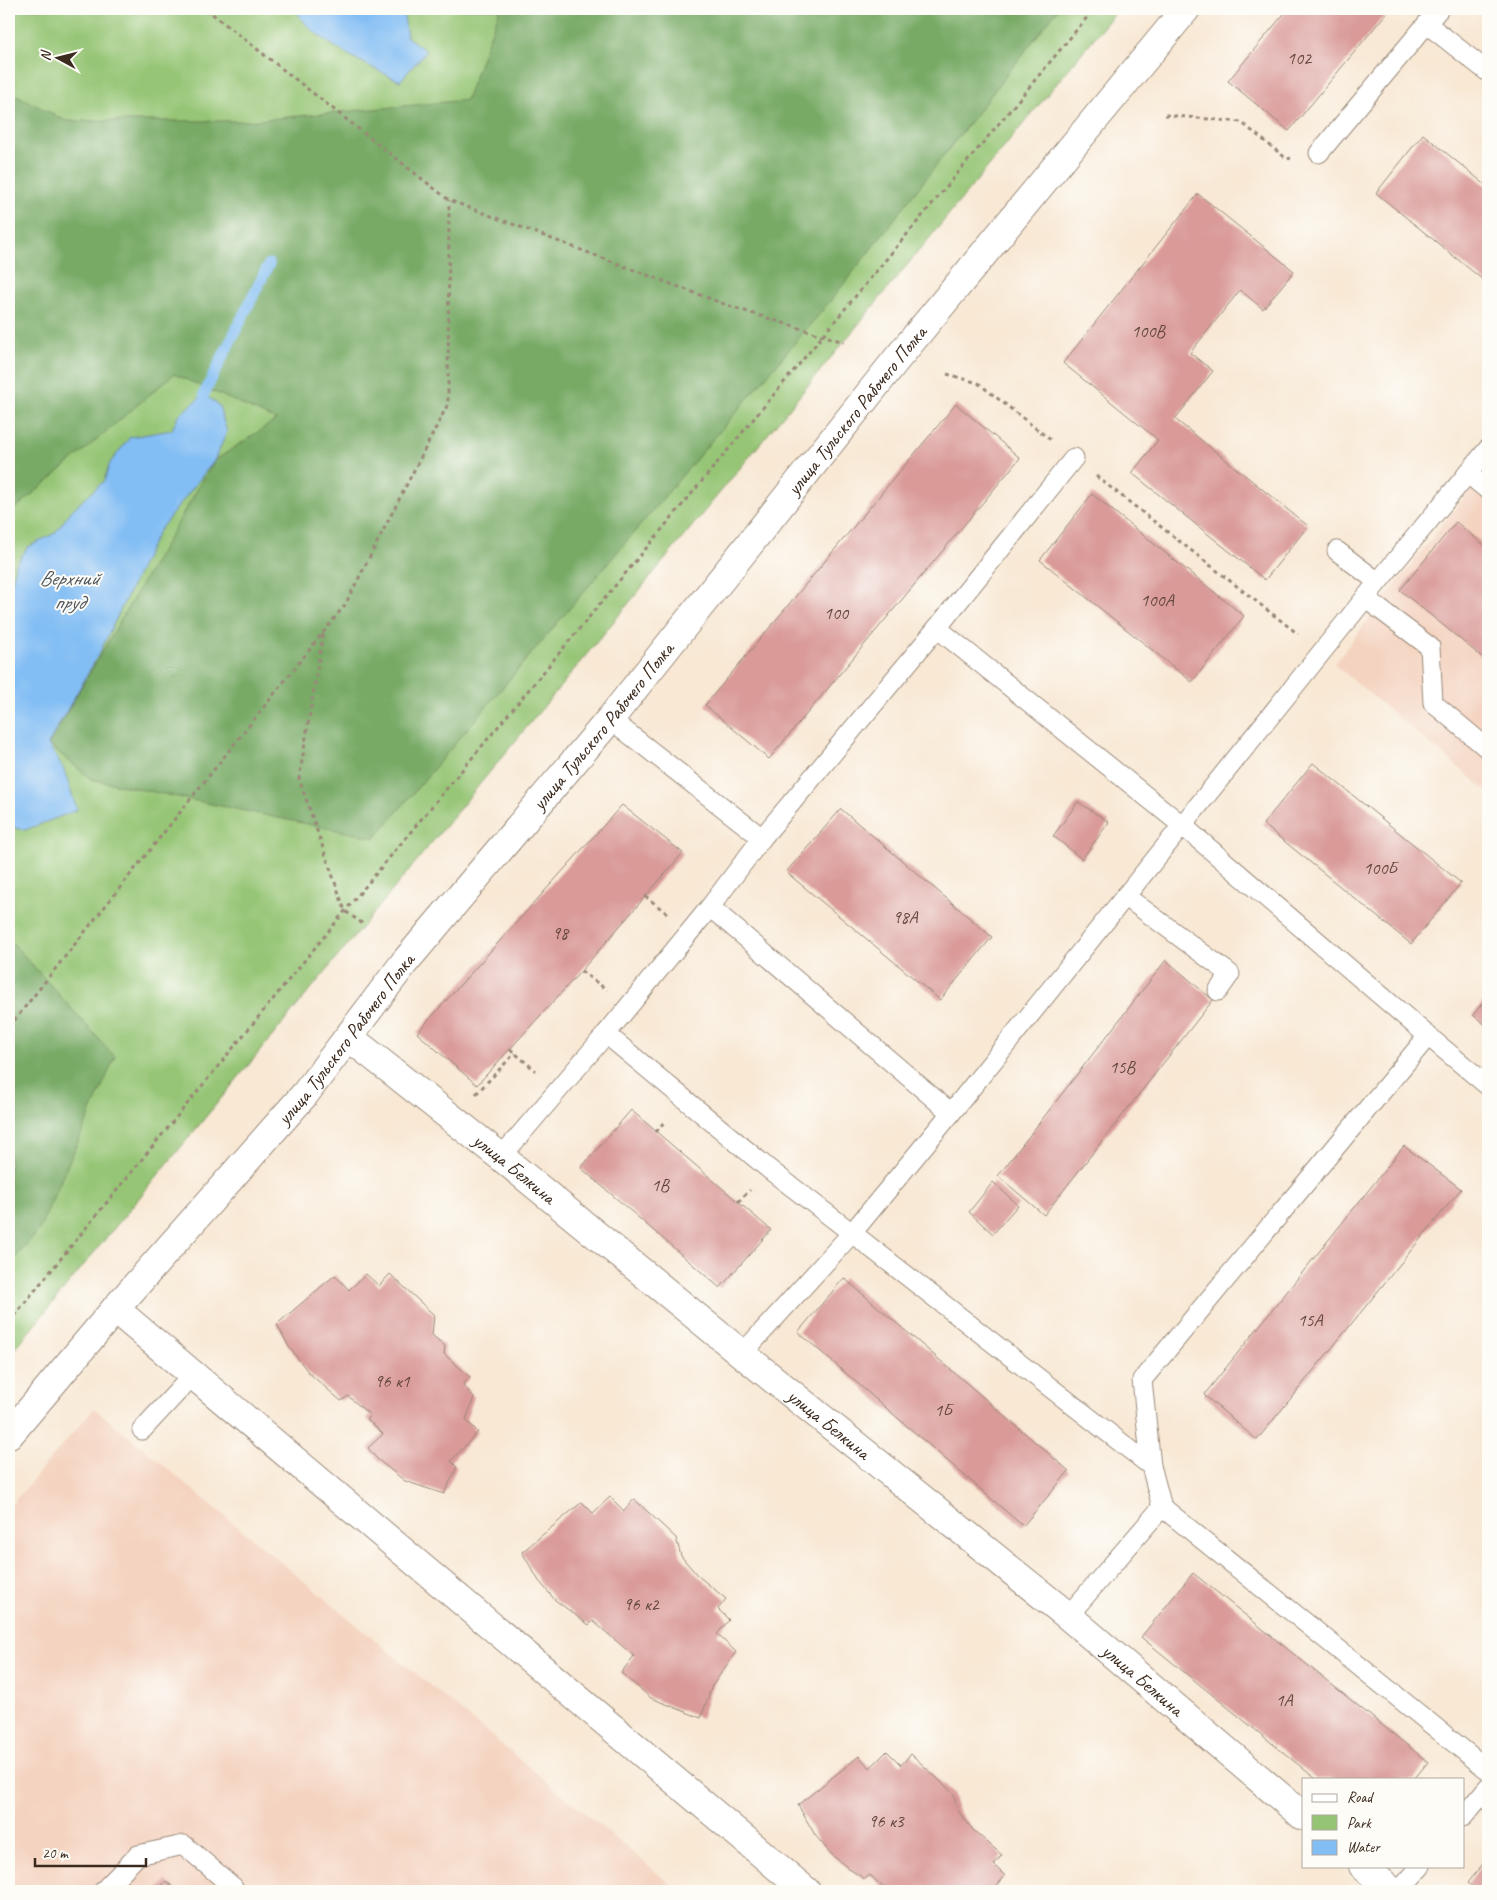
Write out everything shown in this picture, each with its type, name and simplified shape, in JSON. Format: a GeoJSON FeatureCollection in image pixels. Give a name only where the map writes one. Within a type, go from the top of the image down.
{"type":"FeatureCollection","features":[{"type":"Feature","properties":{"kind":"street","name":"улица Тульского Рабочего Полка"},"geometry":{"type":"LineString","coordinates":[[9,1436],[114,1309],[305,1094],[350,1038],[404,963],[610,719],[896,360],[1186,9]]}},
{"type":"Feature","properties":{"kind":"street","name":"улица Белкина"},"geometry":{"type":"LineString","coordinates":[[350,1038],[501,1157],[1068,1616],[1302,1815]]}},
{"type":"Feature","properties":{"kind":"street"},"geometry":{"type":"LineString","coordinates":[[114,1309],[806,1891]]}},
{"type":"Feature","properties":{"kind":"street"},"geometry":{"type":"LineString","coordinates":[[1365,1868],[1392,1891]]}},
{"type":"Feature","properties":{"kind":"lane"},"geometry":{"type":"LineString","coordinates":[[1319,153],[1439,9]]}},
{"type":"Feature","properties":{"kind":"lane"},"geometry":{"type":"LineString","coordinates":[[1427,24],[1488,72]]}},
{"type":"Feature","properties":{"kind":"lane"},"geometry":{"type":"LineString","coordinates":[[742,1354],[852,1233],[951,1113],[1365,598],[1488,449]]}},
{"type":"Feature","properties":{"kind":"lane"},"geometry":{"type":"LineString","coordinates":[[501,1157],[606,1034],[710,906],[762,838],[937,628],[1074,458]]}},
{"type":"Feature","properties":{"kind":"lane"},"geometry":{"type":"LineString","coordinates":[[1468,473],[1488,490]]}},
{"type":"Feature","properties":{"kind":"lane"},"geometry":{"type":"LineString","coordinates":[[1337,551],[1378,582]]}},
{"type":"Feature","properties":{"kind":"lane"},"geometry":{"type":"LineString","coordinates":[[1365,598],[1430,647],[1433,702],[1488,750]]}},
{"type":"Feature","properties":{"kind":"lane"},"geometry":{"type":"LineString","coordinates":[[937,628],[1183,826],[1488,1086]]}},
{"type":"Feature","properties":{"kind":"lane"},"geometry":{"type":"LineString","coordinates":[[610,719],[762,838]]}},
{"type":"Feature","properties":{"kind":"lane"},"geometry":{"type":"LineString","coordinates":[[1125,896],[1230,974],[1218,991]]}},
{"type":"Feature","properties":{"kind":"lane"},"geometry":{"type":"LineString","coordinates":[[710,906],[951,1113]]}},
{"type":"Feature","properties":{"kind":"lane"},"geometry":{"type":"LineString","coordinates":[[606,1034],[770,1170],[1150,1466]]}},
{"type":"Feature","properties":{"kind":"lane"},"geometry":{"type":"LineString","coordinates":[[1428,1036],[1142,1380],[1150,1466],[1162,1507],[1488,1770]]}},
{"type":"Feature","properties":{"kind":"lane"},"geometry":{"type":"LineString","coordinates":[[142,1430],[193,1375]]}},
{"type":"Feature","properties":{"kind":"lane"},"geometry":{"type":"LineString","coordinates":[[1068,1616],[1162,1507]]}},
{"type":"Feature","properties":{"kind":"lane"},"geometry":{"type":"LineString","coordinates":[[1464,1815],[1488,1787]]}},
{"type":"Feature","properties":{"kind":"lane"},"geometry":{"type":"LineString","coordinates":[[103,1891],[138,1855],[184,1845],[233,1887],[235,1891]]}},
{"type":"Feature","properties":{"kind":"lane"},"geometry":{"type":"LineString","coordinates":[[1399,1891],[1419,1868]]}},
{"type":"Feature","properties":{"kind":"path"},"geometry":{"type":"LineString","coordinates":[[206,9],[450,200],[732,307],[824,334],[844,342]]}},
{"type":"Feature","properties":{"kind":"path"},"geometry":{"type":"LineString","coordinates":[[9,1322],[345,911],[1094,9]]}},
{"type":"Feature","properties":{"kind":"path"},"geometry":{"type":"LineString","coordinates":[[1165,115],[1241,122],[1287,159],[1319,153]]}},
{"type":"Feature","properties":{"kind":"path"},"geometry":{"type":"LineString","coordinates":[[9,1027],[344,605],[448,404],[450,200]]}},
{"type":"Feature","properties":{"kind":"path"},"geometry":{"type":"LineString","coordinates":[[947,374],[978,383],[1321,653]]}},
{"type":"Feature","properties":{"kind":"path"},"geometry":{"type":"LineString","coordinates":[[323,632],[299,779],[345,911],[363,924]]}},
{"type":"Feature","properties":{"kind":"path"},"geometry":{"type":"LineString","coordinates":[[510,1049],[558,1090]]}},
{"type":"Feature","properties":{"kind":"path"},"geometry":{"type":"LineString","coordinates":[[474,1095],[515,1053]]}},
{"type":"Feature","properties":{"kind":"shaded area"},"geometry":{"type":"Polygon","coordinates":[[[1488,466],[1488,792],[1334,664],[1488,466]]]}},
{"type":"Feature","properties":{"kind":"shaded area"},"geometry":{"type":"Polygon","coordinates":[[[94,1408],[679,1891],[9,1891],[9,1508],[94,1408]]]}},
{"type":"Feature","properties":{"kind":"green space"},"geometry":{"type":"Polygon","coordinates":[[[9,9],[1118,9],[9,1356],[9,9]]]}},
{"type":"Feature","properties":{"kind":"green space"},"geometry":{"type":"Polygon","coordinates":[[[500,9],[1058,9],[832,299],[375,838],[91,779],[48,744],[214,461],[276,420],[174,374],[9,514],[9,91],[66,121],[248,121],[466,100],[500,9]]]}},
{"type":"Feature","properties":{"kind":"green space"},"geometry":{"type":"Polygon","coordinates":[[[9,939],[115,1057],[40,1228],[9,1266],[9,939]]]}},
{"type":"Feature","properties":{"kind":"water"},"geometry":{"type":"Polygon","coordinates":[[[296,9],[403,9],[407,37],[426,51],[400,81],[357,60],[326,41],[302,20],[296,9]]]}},
{"type":"Feature","properties":{"kind":"water","name":"Верхний пруд"},"geometry":{"type":"Polygon","coordinates":[[[204,394],[219,406],[227,432],[214,461],[158,532],[101,650],[48,744],[64,770],[77,810],[25,830],[9,827],[9,585],[13,580],[15,565],[28,547],[55,533],[72,510],[104,481],[110,463],[130,437],[172,430],[178,416],[204,394]]]}},
{"type":"Feature","properties":{"kind":"building"},"geometry":{"type":"Polygon","coordinates":[[[1288,9],[1390,9],[1289,131],[1228,81],[1288,9]]]}},
{"type":"Feature","properties":{"kind":"building"},"geometry":{"type":"Polygon","coordinates":[[[1423,134],[1488,187],[1488,284],[1376,193],[1423,134]]]}},
{"type":"Feature","properties":{"kind":"building"},"geometry":{"type":"Polygon","coordinates":[[[1198,194],[1294,271],[1263,309],[1240,290],[1190,353],[1213,371],[1175,419],[1308,526],[1265,580],[1132,473],[1158,440],[1063,363],[1198,194]]]}},
{"type":"Feature","properties":{"kind":"building"},"geometry":{"type":"Polygon","coordinates":[[[956,404],[1020,458],[769,759],[705,705],[956,404]]]}},
{"type":"Feature","properties":{"kind":"building"},"geometry":{"type":"Polygon","coordinates":[[[1092,494],[1244,616],[1192,682],[1040,560],[1092,494]]]}},
{"type":"Feature","properties":{"kind":"building"},"geometry":{"type":"Polygon","coordinates":[[[1456,522],[1488,548],[1488,662],[1400,590],[1456,522]]]}},
{"type":"Feature","properties":{"kind":"building"},"geometry":{"type":"Polygon","coordinates":[[[1313,763],[1461,883],[1411,944],[1263,824],[1313,763]]]}},
{"type":"Feature","properties":{"kind":"building"},"geometry":{"type":"Polygon","coordinates":[[[1078,802],[1109,822],[1082,859],[1053,836],[1078,802]]]}},
{"type":"Feature","properties":{"kind":"building"},"geometry":{"type":"Polygon","coordinates":[[[622,805],[683,853],[581,971],[477,1085],[417,1033],[622,805]]]}},
{"type":"Feature","properties":{"kind":"building"},"geometry":{"type":"Polygon","coordinates":[[[841,809],[992,937],[940,1000],[786,872],[841,809]]]}},
{"type":"Feature","properties":{"kind":"building"},"geometry":{"type":"Polygon","coordinates":[[[1166,960],[1213,1000],[1044,1215],[998,1176],[1166,960]]]}},
{"type":"Feature","properties":{"kind":"building"},"geometry":{"type":"Polygon","coordinates":[[[1488,996],[1488,1027],[1473,1015],[1488,996]]]}},
{"type":"Feature","properties":{"kind":"building"},"geometry":{"type":"Polygon","coordinates":[[[631,1110],[771,1230],[720,1288],[581,1168],[631,1110]]]}},
{"type":"Feature","properties":{"kind":"building"},"geometry":{"type":"Polygon","coordinates":[[[1404,1146],[1461,1189],[1257,1440],[1204,1395],[1404,1146]]]}},
{"type":"Feature","properties":{"kind":"building"},"geometry":{"type":"Polygon","coordinates":[[[993,1182],[1018,1205],[993,1234],[969,1212],[993,1182]]]}},
{"type":"Feature","properties":{"kind":"building"},"geometry":{"type":"Polygon","coordinates":[[[366,1274],[379,1286],[390,1274],[434,1315],[432,1335],[445,1346],[444,1354],[470,1377],[463,1385],[474,1397],[466,1420],[478,1432],[451,1461],[457,1467],[444,1494],[405,1481],[377,1459],[368,1448],[383,1434],[367,1419],[370,1415],[348,1396],[341,1401],[309,1373],[289,1347],[277,1324],[335,1275],[349,1290],[366,1274]]]}},
{"type":"Feature","properties":{"kind":"building"},"geometry":{"type":"Polygon","coordinates":[[[844,1278],[1069,1471],[1023,1526],[798,1332],[844,1278]]]}},
{"type":"Feature","properties":{"kind":"building"},"geometry":{"type":"Polygon","coordinates":[[[610,1497],[624,1511],[634,1499],[676,1538],[681,1556],[697,1575],[726,1599],[718,1609],[729,1620],[717,1634],[736,1652],[712,1686],[701,1718],[651,1698],[621,1673],[634,1656],[593,1621],[589,1625],[555,1600],[539,1581],[522,1552],[582,1502],[593,1513],[610,1497]]]}},
{"type":"Feature","properties":{"kind":"building"},"geometry":{"type":"Polygon","coordinates":[[[1193,1573],[1428,1762],[1415,1778],[1315,1778],[1141,1637],[1193,1573]]]}},
{"type":"Feature","properties":{"kind":"building"},"geometry":{"type":"Polygon","coordinates":[[[887,1751],[901,1765],[911,1754],[953,1793],[958,1811],[973,1830],[1002,1855],[994,1865],[1005,1876],[994,1891],[887,1891],[870,1875],[865,1879],[849,1869],[831,1854],[815,1835],[798,1805],[859,1756],[870,1768],[887,1751]]]}},
{"type":"Feature","properties":{"kind":"building"},"geometry":{"type":"Polygon","coordinates":[[[1488,1857],[1488,1891],[1478,1891],[1468,1883],[1488,1857]]]}},
{"type":"Feature","properties":{"kind":"building"},"geometry":{"type":"Polygon","coordinates":[[[166,1881],[178,1891],[157,1891],[166,1881]]]}},
{"type":"Feature","properties":{"kind":"waterway"},"geometry":{"type":"LineString","coordinates":[[204,394],[269,264]]}}]}
